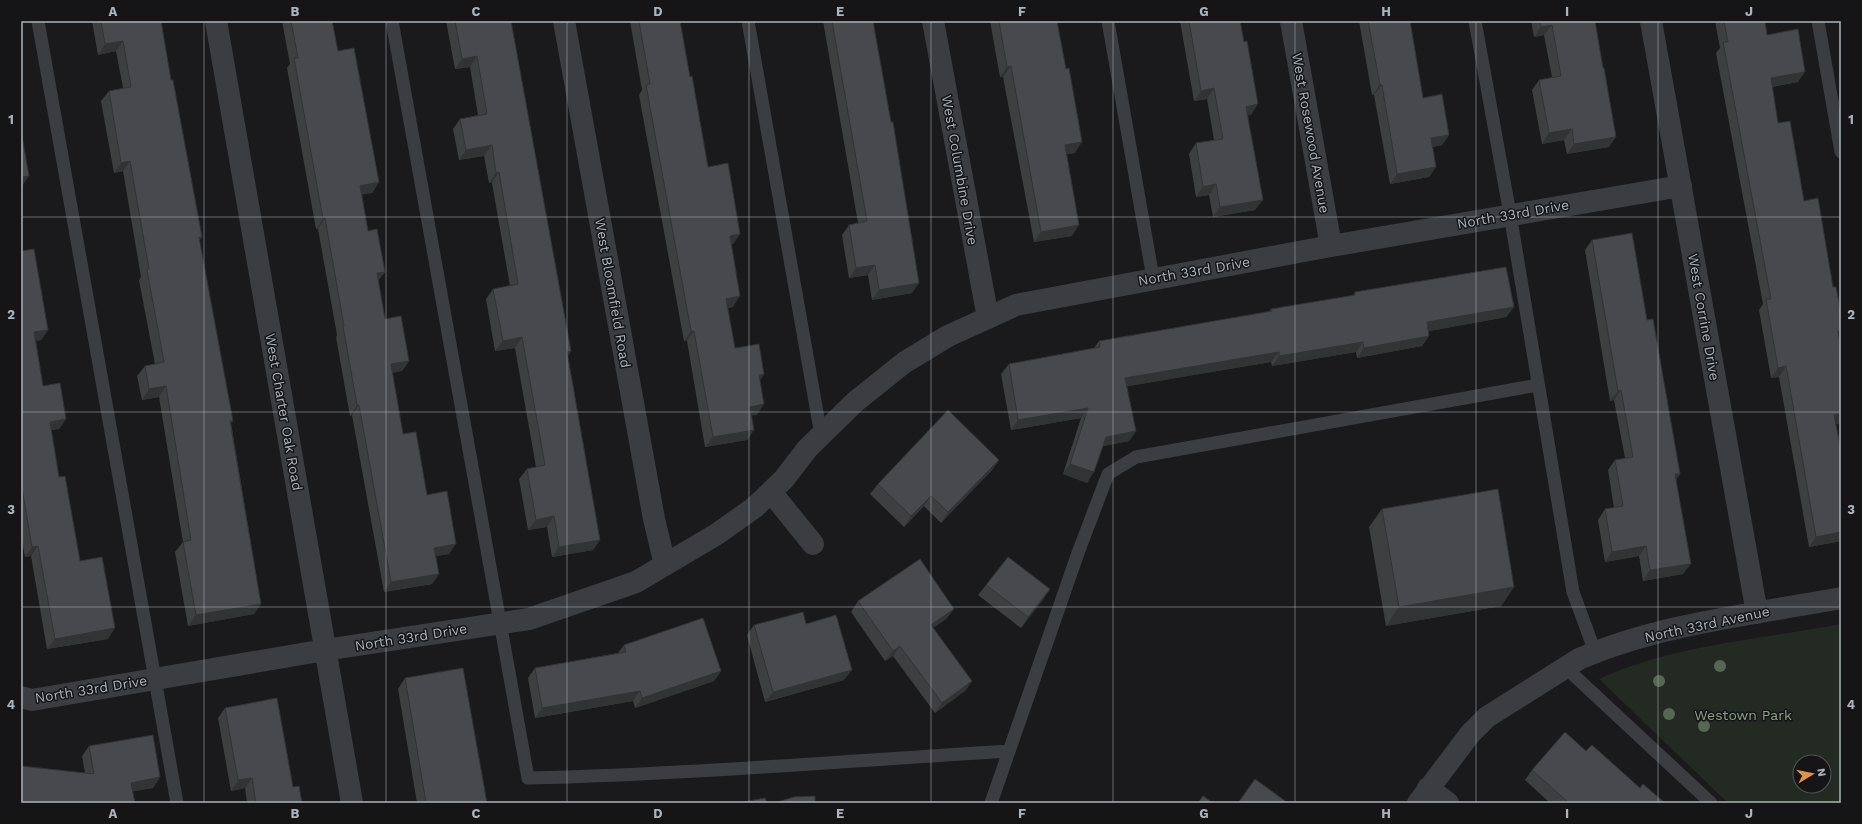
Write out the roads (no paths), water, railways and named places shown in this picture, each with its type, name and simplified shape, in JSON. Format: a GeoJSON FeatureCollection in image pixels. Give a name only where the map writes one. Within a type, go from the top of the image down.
{"type":"FeatureCollection","features":[{"type":"Feature","properties":{"kind":"street","name":"West Charter Oak Road"},"geometry":{"type":"LineString","coordinates":[[216,21],[352,803]]}},
{"type":"Feature","properties":{"kind":"street","name":"West Bloomfield Road"},"geometry":{"type":"LineString","coordinates":[[564,21],[654,519],[665,565]]}},
{"type":"Feature","properties":{"kind":"street","name":"West Columbine Drive"},"geometry":{"type":"LineString","coordinates":[[933,21],[988,318]]}},
{"type":"Feature","properties":{"kind":"street","name":"West Rosewood Avenue"},"geometry":{"type":"LineString","coordinates":[[1291,21],[1330,246]]}},
{"type":"Feature","properties":{"kind":"street","name":"West Corrine Drive"},"geometry":{"type":"LineString","coordinates":[[1651,21],[1757,613]]}},
{"type":"Feature","properties":{"kind":"street","name":"North 33rd Drive"},"geometry":{"type":"LineString","coordinates":[[21,697],[32,700],[325,650],[529,619],[636,582],[717,534],[755,508],[784,479],[807,449],[821,435],[855,402],[905,362],[948,336],[1016,305],[1153,278],[1330,246],[1510,214],[1681,186]]}},
{"type":"Feature","properties":{"kind":"street"},"geometry":{"type":"LineString","coordinates":[[771,492],[813,544]]}},
{"type":"Feature","properties":{"kind":"street","name":"North 33rd Avenue"},"geometry":{"type":"LineString","coordinates":[[1423,796],[1470,734],[1487,718],[1566,667],[1595,652],[1662,631],[1841,598]]}},
{"type":"Feature","properties":{"kind":"street"},"geometry":{"type":"LineString","coordinates":[[1423,796],[1448,803]]}},
{"type":"Feature","properties":{"kind":"lane"},"geometry":{"type":"LineString","coordinates":[[38,21],[177,803]]}},
{"type":"Feature","properties":{"kind":"lane"},"geometry":{"type":"LineString","coordinates":[[392,21],[528,778],[638,775],[770,765],[1008,751]]}},
{"type":"Feature","properties":{"kind":"lane"},"geometry":{"type":"LineString","coordinates":[[748,21],[821,435]]}},
{"type":"Feature","properties":{"kind":"lane"},"geometry":{"type":"LineString","coordinates":[[1108,21],[1153,278]]}},
{"type":"Feature","properties":{"kind":"lane"},"geometry":{"type":"LineString","coordinates":[[1475,21],[1510,214],[1573,592],[1595,652]]}},
{"type":"Feature","properties":{"kind":"lane"},"geometry":{"type":"LineString","coordinates":[[1818,21],[1841,152]]}},
{"type":"Feature","properties":{"kind":"lane"},"geometry":{"type":"LineString","coordinates":[[991,803],[1078,553],[1108,474],[1136,457],[1538,385]]}},
{"type":"Feature","properties":{"kind":"lane"},"geometry":{"type":"LineString","coordinates":[[1566,667],[1711,803]]}},
{"type":"Feature","properties":{"kind":"park label","name":"Westown Park"},"geometry":{"type":"Point","coordinates":[1743,715]}}]}
